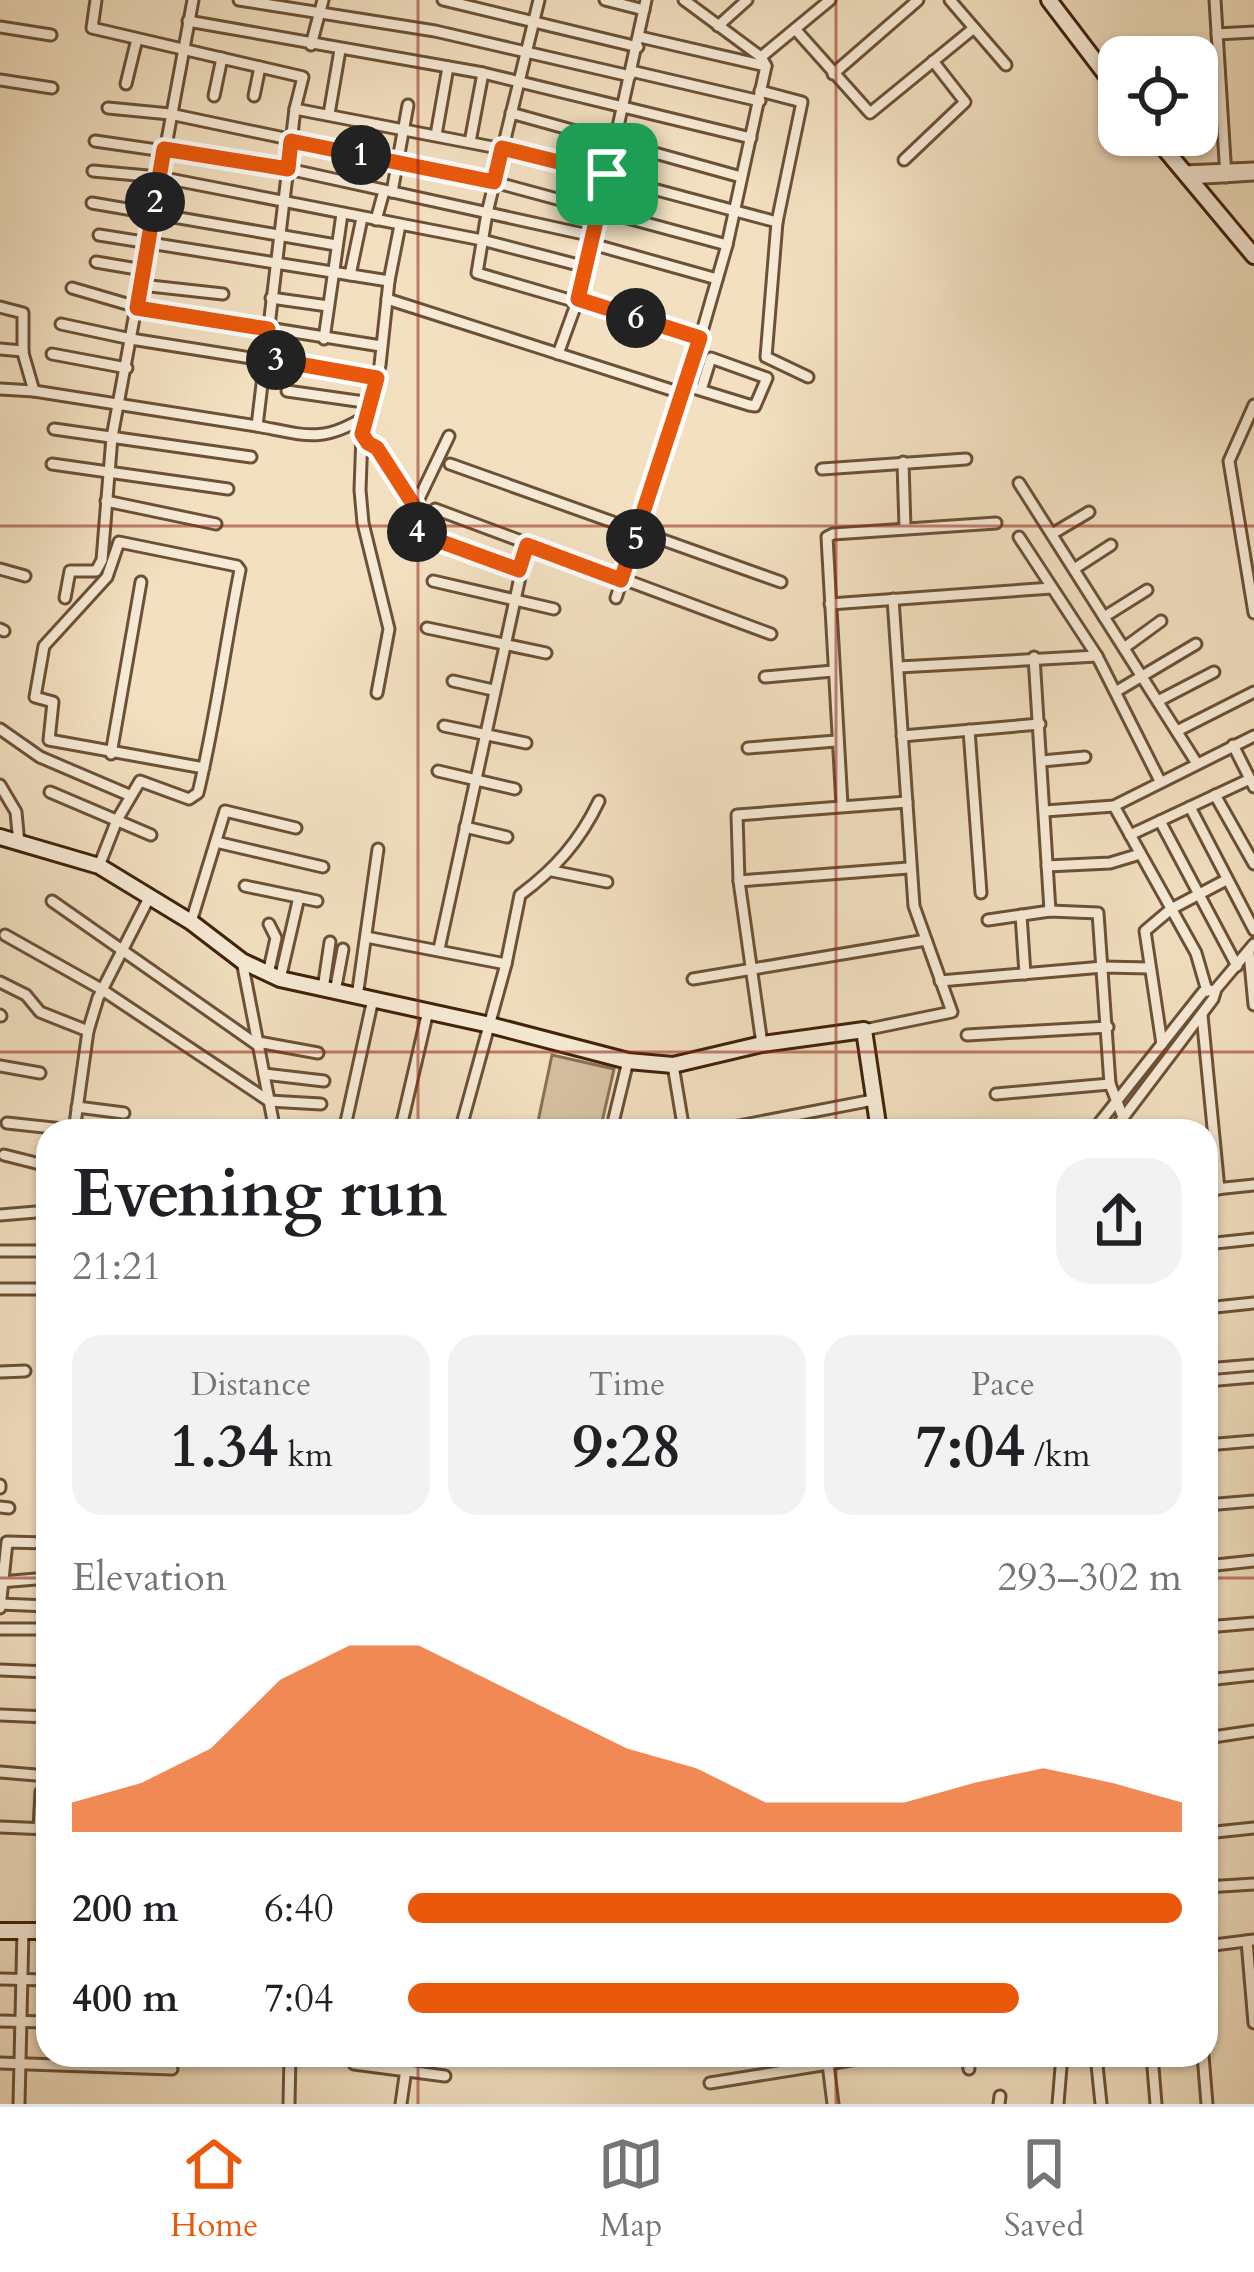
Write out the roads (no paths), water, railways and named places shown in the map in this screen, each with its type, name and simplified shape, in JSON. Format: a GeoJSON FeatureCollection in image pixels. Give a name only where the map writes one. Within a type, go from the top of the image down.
{"type":"FeatureCollection","features":[{"type":"Feature","properties":{"kind":"street"},"geometry":{"type":"LineString","coordinates":[[96,0],[92,28],[303,77],[295,110],[257,427]]}},
{"type":"Feature","properties":{"kind":"street"},"geometry":{"type":"LineString","coordinates":[[65,598],[70,571],[96,571],[100,566],[112,437],[190,0]]}},
{"type":"Feature","properties":{"kind":"street"},"geometry":{"type":"LineString","coordinates":[[239,0],[630,74],[802,101],[777,222],[766,357],[808,377]]}},
{"type":"Feature","properties":{"kind":"street"},"geometry":{"type":"LineString","coordinates":[[311,45],[322,0]]}},
{"type":"Feature","properties":{"kind":"street"},"geometry":{"type":"LineString","coordinates":[[443,0],[639,42],[764,61]]}},
{"type":"Feature","properties":{"kind":"street"},"geometry":{"type":"LineString","coordinates":[[538,0],[476,267],[482,276],[578,299],[700,338]]}},
{"type":"Feature","properties":{"kind":"street"},"geometry":{"type":"LineString","coordinates":[[558,354],[586,267],[645,5],[605,0]]}},
{"type":"Feature","properties":{"kind":"street"},"geometry":{"type":"LineString","coordinates":[[684,0],[764,61]]}},
{"type":"Feature","properties":{"kind":"street"},"geometry":{"type":"LineString","coordinates":[[718,26],[747,0]]}},
{"type":"Feature","properties":{"kind":"street"},"geometry":{"type":"LineString","coordinates":[[833,74],[918,0]]}},
{"type":"Feature","properties":{"kind":"street"},"geometry":{"type":"LineString","coordinates":[[950,0],[1006,64]]}},
{"type":"Feature","properties":{"kind":"street"},"geometry":{"type":"LineString","coordinates":[[1049,0],[1098,64]]}},
{"type":"Feature","properties":{"kind":"street"},"geometry":{"type":"LineString","coordinates":[[1215,0],[1226,173]]}},
{"type":"Feature","properties":{"kind":"street"},"geometry":{"type":"LineString","coordinates":[[616,598],[686,390],[727,245],[764,61],[823,2]]}},
{"type":"Feature","properties":{"kind":"street"},"geometry":{"type":"LineString","coordinates":[[188,21],[483,73],[752,138]]}},
{"type":"Feature","properties":{"kind":"street"},"geometry":{"type":"LineString","coordinates":[[0,27],[51,35]]}},
{"type":"Feature","properties":{"kind":"street"},"geometry":{"type":"LineString","coordinates":[[795,28],[870,112],[974,28]]}},
{"type":"Feature","properties":{"kind":"street"},"geometry":{"type":"LineString","coordinates":[[1217,34],[1254,32]]}},
{"type":"Feature","properties":{"kind":"street"},"geometry":{"type":"LineString","coordinates":[[126,84],[137,39]]}},
{"type":"Feature","properties":{"kind":"street"},"geometry":{"type":"LineString","coordinates":[[329,114],[340,50]]}},
{"type":"Feature","properties":{"kind":"street"},"geometry":{"type":"LineString","coordinates":[[214,96],[222,58]]}},
{"type":"Feature","properties":{"kind":"street"},"geometry":{"type":"LineString","coordinates":[[904,160],[965,102],[934,61]]}},
{"type":"Feature","properties":{"kind":"street"},"geometry":{"type":"LineString","coordinates":[[254,96],[260,67]]}},
{"type":"Feature","properties":{"kind":"street"},"geometry":{"type":"LineString","coordinates":[[436,135],[448,67]]}},
{"type":"Feature","properties":{"kind":"street"},"geometry":{"type":"LineString","coordinates":[[470,142],[483,73]]}},
{"type":"Feature","properties":{"kind":"street"},"geometry":{"type":"LineString","coordinates":[[0,80],[52,88]]}},
{"type":"Feature","properties":{"kind":"street"},"geometry":{"type":"LineString","coordinates":[[376,220],[398,162],[408,105]]}},
{"type":"Feature","properties":{"kind":"street"},"geometry":{"type":"LineString","coordinates":[[108,108],[170,114],[494,182],[727,245]]}},
{"type":"Feature","properties":{"kind":"street"},"geometry":{"type":"LineString","coordinates":[[295,110],[502,148],[777,222]]}},
{"type":"Feature","properties":{"kind":"street"},"geometry":{"type":"LineString","coordinates":[[511,112],[741,177]]}},
{"type":"Feature","properties":{"kind":"street"},"geometry":{"type":"LineString","coordinates":[[95,141],[288,169],[592,240],[717,279]]}},
{"type":"Feature","properties":{"kind":"street"},"geometry":{"type":"LineString","coordinates":[[1170,156],[1254,256]]}},
{"type":"Feature","properties":{"kind":"street"},"geometry":{"type":"LineString","coordinates":[[93,171],[159,177],[482,240],[586,267]]}},
{"type":"Feature","properties":{"kind":"street"},"geometry":{"type":"LineString","coordinates":[[1186,175],[1254,172]]}},
{"type":"Feature","properties":{"kind":"street"},"geometry":{"type":"LineString","coordinates":[[92,203],[336,245]]}},
{"type":"Feature","properties":{"kind":"street"},"geometry":{"type":"LineString","coordinates":[[325,339],[342,214]]}},
{"type":"Feature","properties":{"kind":"street"},"geometry":{"type":"LineString","coordinates":[[350,274],[362,218]]}},
{"type":"Feature","properties":{"kind":"street"},"geometry":{"type":"LineString","coordinates":[[377,693],[388,629],[363,523],[362,434],[377,378],[400,225]]}},
{"type":"Feature","properties":{"kind":"street"},"geometry":{"type":"LineString","coordinates":[[99,236],[389,281]]}},
{"type":"Feature","properties":{"kind":"street"},"geometry":{"type":"LineString","coordinates":[[312,270],[315,241]]}},
{"type":"Feature","properties":{"kind":"street"},"geometry":{"type":"LineString","coordinates":[[96,262],[143,271]]}},
{"type":"Feature","properties":{"kind":"street"},"geometry":{"type":"LineString","coordinates":[[141,285],[224,294]]}},
{"type":"Feature","properties":{"kind":"street"},"geometry":{"type":"LineString","coordinates":[[72,288],[137,308],[382,346]]}},
{"type":"Feature","properties":{"kind":"street"},"geometry":{"type":"LineString","coordinates":[[272,298],[328,306]]}},
{"type":"Feature","properties":{"kind":"street"},"geometry":{"type":"LineString","coordinates":[[387,299],[558,354],[754,406],[766,374],[711,358],[701,390]]}},
{"type":"Feature","properties":{"kind":"street"},"geometry":{"type":"LineString","coordinates":[[0,307],[23,313],[22,351],[35,392]]}},
{"type":"Feature","properties":{"kind":"street"},"geometry":{"type":"LineString","coordinates":[[61,324],[377,378]]}},
{"type":"Feature","properties":{"kind":"street"},"geometry":{"type":"LineString","coordinates":[[0,350],[22,351]]}},
{"type":"Feature","properties":{"kind":"street"},"geometry":{"type":"LineString","coordinates":[[52,354],[127,368]]}},
{"type":"Feature","properties":{"kind":"street"},"geometry":{"type":"LineString","coordinates":[[0,389],[58,393],[326,436],[367,415]]}},
{"type":"Feature","properties":{"kind":"street"},"geometry":{"type":"LineString","coordinates":[[287,391],[371,403]]}},
{"type":"Feature","properties":{"kind":"street"},"geometry":{"type":"LineString","coordinates":[[1254,404],[1229,461],[1254,613]]}},
{"type":"Feature","properties":{"kind":"street"},"geometry":{"type":"LineString","coordinates":[[54,428],[251,457]]}},
{"type":"Feature","properties":{"kind":"street"},"geometry":{"type":"LineString","coordinates":[[362,434],[377,448],[415,507]]}},
{"type":"Feature","properties":{"kind":"street"},"geometry":{"type":"LineString","coordinates":[[449,436],[415,507],[413,526],[420,534],[519,570]]}},
{"type":"Feature","properties":{"kind":"street"},"geometry":{"type":"LineString","coordinates":[[822,469],[967,459]]}},
{"type":"Feature","properties":{"kind":"street"},"geometry":{"type":"LineString","coordinates":[[903,462],[905,529]]}},
{"type":"Feature","properties":{"kind":"street"},"geometry":{"type":"LineString","coordinates":[[52,464],[228,489]]}},
{"type":"Feature","properties":{"kind":"street"},"geometry":{"type":"LineString","coordinates":[[450,464],[781,582]]}},
{"type":"Feature","properties":{"kind":"street"},"geometry":{"type":"LineString","coordinates":[[1019,483],[1196,761]]}},
{"type":"Feature","properties":{"kind":"street"},"geometry":{"type":"LineString","coordinates":[[106,501],[216,524]]}},
{"type":"Feature","properties":{"kind":"street"},"geometry":{"type":"LineString","coordinates":[[434,509],[771,634]]}},
{"type":"Feature","properties":{"kind":"street"},"geometry":{"type":"LineString","coordinates":[[1052,535],[1088,512]]}},
{"type":"Feature","properties":{"kind":"street"},"geometry":{"type":"LineString","coordinates":[[842,805],[827,537],[996,523]]}},
{"type":"Feature","properties":{"kind":"street"},"geometry":{"type":"LineString","coordinates":[[1019,537],[1097,656],[1160,782]]}},
{"type":"Feature","properties":{"kind":"street"},"geometry":{"type":"LineString","coordinates":[[99,866],[129,795],[140,781],[193,799],[204,768],[220,694],[239,567],[121,542],[106,577],[44,646],[35,697],[53,702],[49,740],[204,768]]}},
{"type":"Feature","properties":{"kind":"street"},"geometry":{"type":"LineString","coordinates":[[1074,569],[1111,544]]}},
{"type":"Feature","properties":{"kind":"street"},"geometry":{"type":"LineString","coordinates":[[439,950],[502,643],[527,545]]}},
{"type":"Feature","properties":{"kind":"street"},"geometry":{"type":"LineString","coordinates":[[0,568],[25,576]]}},
{"type":"Feature","properties":{"kind":"street"},"geometry":{"type":"LineString","coordinates":[[433,581],[554,609]]}},
{"type":"Feature","properties":{"kind":"street"},"geometry":{"type":"LineString","coordinates":[[111,754],[141,582]]}},
{"type":"Feature","properties":{"kind":"street"},"geometry":{"type":"LineString","coordinates":[[830,604],[1052,588]]}},
{"type":"Feature","properties":{"kind":"street"},"geometry":{"type":"LineString","coordinates":[[1104,617],[1147,590]]}},
{"type":"Feature","properties":{"kind":"street"},"geometry":{"type":"LineString","coordinates":[[0,837],[99,866],[191,922],[242,961],[274,976],[628,1061],[673,1065],[952,1012],[914,906],[908,868],[892,599]]}},
{"type":"Feature","properties":{"kind":"street"},"geometry":{"type":"LineString","coordinates":[[1124,648],[1161,621]]}},
{"type":"Feature","properties":{"kind":"street"},"geometry":{"type":"LineString","coordinates":[[427,628],[546,653]]}},
{"type":"Feature","properties":{"kind":"street"},"geometry":{"type":"LineString","coordinates":[[1117,691],[1196,644]]}},
{"type":"Feature","properties":{"kind":"street"},"geometry":{"type":"LineString","coordinates":[[899,667],[1097,656]]}},
{"type":"Feature","properties":{"kind":"street"},"geometry":{"type":"LineString","coordinates":[[1034,657],[1050,911]]}},
{"type":"Feature","properties":{"kind":"street"},"geometry":{"type":"LineString","coordinates":[[765,677],[832,671]]}},
{"type":"Feature","properties":{"kind":"street"},"geometry":{"type":"LineString","coordinates":[[1158,701],[1214,672]]}},
{"type":"Feature","properties":{"kind":"street"},"geometry":{"type":"LineString","coordinates":[[453,681],[494,690]]}},
{"type":"Feature","properties":{"kind":"street"},"geometry":{"type":"LineString","coordinates":[[1177,731],[1254,692]]}},
{"type":"Feature","properties":{"kind":"street"},"geometry":{"type":"LineString","coordinates":[[902,736],[1040,724]]}},
{"type":"Feature","properties":{"kind":"street"},"geometry":{"type":"LineString","coordinates":[[444,726],[526,743]]}},
{"type":"Feature","properties":{"kind":"street"},"geometry":{"type":"LineString","coordinates":[[0,729],[40,757],[129,795]]}},
{"type":"Feature","properties":{"kind":"street"},"geometry":{"type":"LineString","coordinates":[[968,730],[981,892]]}},
{"type":"Feature","properties":{"kind":"street"},"geometry":{"type":"LineString","coordinates":[[1045,811],[1114,806],[1254,736]]}},
{"type":"Feature","properties":{"kind":"street"},"geometry":{"type":"LineString","coordinates":[[748,748],[836,741]]}},
{"type":"Feature","properties":{"kind":"street"},"geometry":{"type":"LineString","coordinates":[[1130,835],[1252,783],[1233,745]]}},
{"type":"Feature","properties":{"kind":"street"},"geometry":{"type":"LineString","coordinates":[[1042,761],[1085,757]]}},
{"type":"Feature","properties":{"kind":"street"},"geometry":{"type":"LineString","coordinates":[[437,771],[515,789]]}},
{"type":"Feature","properties":{"kind":"street"},"geometry":{"type":"LineString","coordinates":[[0,785],[16,812],[27,846]]}},
{"type":"Feature","properties":{"kind":"street"},"geometry":{"type":"LineString","coordinates":[[50,791],[152,835]]}},
{"type":"Feature","properties":{"kind":"street"},"geometry":{"type":"LineString","coordinates":[[1215,795],[1254,864]]}},
{"type":"Feature","properties":{"kind":"street"},"geometry":{"type":"LineString","coordinates":[[463,1119],[520,895],[552,871],[585,830],[599,801]]}},
{"type":"Feature","properties":{"kind":"street"},"geometry":{"type":"LineString","coordinates":[[762,1045],[739,881],[737,814],[907,802]]}},
{"type":"Feature","properties":{"kind":"street"},"geometry":{"type":"LineString","coordinates":[[1114,806],[1196,953],[1211,990],[1202,1014],[1209,1119]]}},
{"type":"Feature","properties":{"kind":"street"},"geometry":{"type":"LineString","coordinates":[[1190,807],[1254,930]]}},
{"type":"Feature","properties":{"kind":"street"},"geometry":{"type":"LineString","coordinates":[[191,922],[225,811],[296,828]]}},
{"type":"Feature","properties":{"kind":"street"},"geometry":{"type":"LineString","coordinates":[[1160,821],[1237,966]]}},
{"type":"Feature","properties":{"kind":"street"},"geometry":{"type":"LineString","coordinates":[[465,827],[507,836]]}},
{"type":"Feature","properties":{"kind":"street"},"geometry":{"type":"LineString","coordinates":[[216,842],[323,867]]}},
{"type":"Feature","properties":{"kind":"street"},"geometry":{"type":"LineString","coordinates":[[346,1119],[365,998],[378,849]]}},
{"type":"Feature","properties":{"kind":"street"},"geometry":{"type":"LineString","coordinates":[[1047,866],[1110,863],[1140,854]]}},
{"type":"Feature","properties":{"kind":"street"},"geometry":{"type":"LineString","coordinates":[[739,881],[908,868]]}},
{"type":"Feature","properties":{"kind":"street"},"geometry":{"type":"LineString","coordinates":[[552,871],[607,883]]}},
{"type":"Feature","properties":{"kind":"street"},"geometry":{"type":"LineString","coordinates":[[1162,1053],[1145,931],[1171,909],[1226,880]]}},
{"type":"Feature","properties":{"kind":"street"},"geometry":{"type":"LineString","coordinates":[[245,886],[317,901]]}},
{"type":"Feature","properties":{"kind":"street"},"geometry":{"type":"LineString","coordinates":[[274,976],[299,897]]}},
{"type":"Feature","properties":{"kind":"street"},"geometry":{"type":"LineString","coordinates":[[76,1119],[88,1031],[101,989],[149,898]]}},
{"type":"Feature","properties":{"kind":"street"},"geometry":{"type":"LineString","coordinates":[[52,902],[258,1044],[318,1053]]}},
{"type":"Feature","properties":{"kind":"street"},"geometry":{"type":"LineString","coordinates":[[988,920],[1050,911],[1098,913],[1116,1119]]}},
{"type":"Feature","properties":{"kind":"street"},"geometry":{"type":"LineString","coordinates":[[1021,915],[1024,974]]}},
{"type":"Feature","properties":{"kind":"street"},"geometry":{"type":"LineString","coordinates":[[269,924],[276,947],[274,976]]}},
{"type":"Feature","properties":{"kind":"street"},"geometry":{"type":"LineString","coordinates":[[5,935],[101,989],[269,1101],[321,1104]]}},
{"type":"Feature","properties":{"kind":"street"},"geometry":{"type":"LineString","coordinates":[[367,937],[506,964]]}},
{"type":"Feature","properties":{"kind":"street"},"geometry":{"type":"LineString","coordinates":[[693,979],[926,940]]}},
{"type":"Feature","properties":{"kind":"street"},"geometry":{"type":"LineString","coordinates":[[329,991],[330,942]]}},
{"type":"Feature","properties":{"kind":"street"},"geometry":{"type":"LineString","coordinates":[[1108,1119],[1211,990],[1252,948]]}},
{"type":"Feature","properties":{"kind":"street"},"geometry":{"type":"LineString","coordinates":[[1252,948],[1254,1005]]}},
{"type":"Feature","properties":{"kind":"street"},"geometry":{"type":"LineString","coordinates":[[329,991],[343,949]]}},
{"type":"Feature","properties":{"kind":"street"},"geometry":{"type":"LineString","coordinates":[[242,961],[273,1119]]}},
{"type":"Feature","properties":{"kind":"street"},"geometry":{"type":"LineString","coordinates":[[940,981],[1102,967],[1149,968]]}},
{"type":"Feature","properties":{"kind":"street"},"geometry":{"type":"LineString","coordinates":[[0,982],[26,995],[40,1012],[88,1031]]}},
{"type":"Feature","properties":{"kind":"street"},"geometry":{"type":"LineString","coordinates":[[403,1119],[428,1011]]}},
{"type":"Feature","properties":{"kind":"street"},"geometry":{"type":"LineString","coordinates":[[1162,1053],[1202,1014]]}},
{"type":"Feature","properties":{"kind":"street"},"geometry":{"type":"LineString","coordinates":[[967,1035],[1108,1027]]}},
{"type":"Feature","properties":{"kind":"street"},"geometry":{"type":"LineString","coordinates":[[864,1030],[877,1119]]}},
{"type":"Feature","properties":{"kind":"street"},"geometry":{"type":"LineString","coordinates":[[614,1119],[628,1061]]}},
{"type":"Feature","properties":{"kind":"street"},"geometry":{"type":"LineString","coordinates":[[673,1065],[682,1119]]}},
{"type":"Feature","properties":{"kind":"street"},"geometry":{"type":"LineString","coordinates":[[0,1066],[40,1072]]}},
{"type":"Feature","properties":{"kind":"street"},"geometry":{"type":"LineString","coordinates":[[264,1074],[324,1081]]}},
{"type":"Feature","properties":{"kind":"street"},"geometry":{"type":"LineString","coordinates":[[996,1094],[1110,1084]]}},
{"type":"Feature","properties":{"kind":"street"},"geometry":{"type":"LineString","coordinates":[[775,1119],[874,1100]]}},
{"type":"Feature","properties":{"kind":"street"},"geometry":{"type":"LineString","coordinates":[[77,1107],[124,1113]]}},
{"type":"Feature","properties":{"kind":"street"},"geometry":{"type":"LineString","coordinates":[[7,1123],[36,1126]]}},
{"type":"Feature","properties":{"kind":"street"},"geometry":{"type":"LineString","coordinates":[[4,1155],[36,1163]]}},
{"type":"Feature","properties":{"kind":"street"},"geometry":{"type":"LineString","coordinates":[[1218,1183],[1219,1189],[1254,1185]]}},
{"type":"Feature","properties":{"kind":"street"},"geometry":{"type":"LineString","coordinates":[[0,1214],[36,1211]]}},
{"type":"Feature","properties":{"kind":"street"},"geometry":{"type":"LineString","coordinates":[[1218,1243],[1254,1239]]}},
{"type":"Feature","properties":{"kind":"street"},"geometry":{"type":"LineString","coordinates":[[0,1251],[36,1251]]}},
{"type":"Feature","properties":{"kind":"street"},"geometry":{"type":"LineString","coordinates":[[0,1289],[36,1289]]}},
{"type":"Feature","properties":{"kind":"street"},"geometry":{"type":"LineString","coordinates":[[1218,1307],[1254,1303]]}},
{"type":"Feature","properties":{"kind":"street"},"geometry":{"type":"LineString","coordinates":[[1218,1368],[1254,1365]]}},
{"type":"Feature","properties":{"kind":"street"},"geometry":{"type":"LineString","coordinates":[[0,1372],[26,1371]]}},
{"type":"Feature","properties":{"kind":"street"},"geometry":{"type":"LineString","coordinates":[[1218,1380],[1254,1377]]}},
{"type":"Feature","properties":{"kind":"street"},"geometry":{"type":"LineString","coordinates":[[1218,1444],[1254,1441]]}},
{"type":"Feature","properties":{"kind":"street"},"geometry":{"type":"LineString","coordinates":[[1218,1504],[1254,1501]]}},
{"type":"Feature","properties":{"kind":"street"},"geometry":{"type":"LineString","coordinates":[[36,1541],[7,1542],[0,1606],[36,1606]]}},
{"type":"Feature","properties":{"kind":"street"},"geometry":{"type":"LineString","coordinates":[[1218,1565],[1254,1561]]}},
{"type":"Feature","properties":{"kind":"street"},"geometry":{"type":"LineString","coordinates":[[1,1581],[36,1579]]}},
{"type":"Feature","properties":{"kind":"street"},"geometry":{"type":"LineString","coordinates":[[1218,1626],[1254,1623]]}},
{"type":"Feature","properties":{"kind":"street"},"geometry":{"type":"LineString","coordinates":[[0,1629],[36,1629]]}},
{"type":"Feature","properties":{"kind":"street"},"geometry":{"type":"LineString","coordinates":[[0,1670],[36,1672]]}},
{"type":"Feature","properties":{"kind":"street"},"geometry":{"type":"LineString","coordinates":[[1218,1679],[1254,1675]]}},
{"type":"Feature","properties":{"kind":"street"},"geometry":{"type":"LineString","coordinates":[[0,1714],[36,1716]]}},
{"type":"Feature","properties":{"kind":"street"},"geometry":{"type":"LineString","coordinates":[[1218,1736],[1254,1731]]}},
{"type":"Feature","properties":{"kind":"street"},"geometry":{"type":"LineString","coordinates":[[0,1772],[36,1775]]}},
{"type":"Feature","properties":{"kind":"street"},"geometry":{"type":"LineString","coordinates":[[0,1827],[36,1829]]}},
{"type":"Feature","properties":{"kind":"street"},"geometry":{"type":"LineString","coordinates":[[1218,1832],[1254,1828]]}},
{"type":"Feature","properties":{"kind":"street"},"geometry":{"type":"LineString","coordinates":[[1218,1886],[1254,1884]]}},
{"type":"Feature","properties":{"kind":"street"},"geometry":{"type":"LineString","coordinates":[[19,2104],[23,1930]]}},
{"type":"Feature","properties":{"kind":"street"},"geometry":{"type":"LineString","coordinates":[[0,1931],[36,1931]]}},
{"type":"Feature","properties":{"kind":"street"},"geometry":{"type":"LineString","coordinates":[[1218,1945],[1250,1941],[1254,2023]]}},
{"type":"Feature","properties":{"kind":"street"},"geometry":{"type":"LineString","coordinates":[[0,1979],[36,1980]]}},
{"type":"Feature","properties":{"kind":"street"},"geometry":{"type":"LineString","coordinates":[[0,2020],[36,2021]]}},
{"type":"Feature","properties":{"kind":"street"},"geometry":{"type":"LineString","coordinates":[[0,2063],[36,2065]]}},
{"type":"Feature","properties":{"kind":"street"},"geometry":{"type":"LineString","coordinates":[[111,2067],[172,2069]]}},
{"type":"Feature","properties":{"kind":"street"},"geometry":{"type":"LineString","coordinates":[[289,2104],[290,2067]]}},
{"type":"Feature","properties":{"kind":"street"},"geometry":{"type":"LineString","coordinates":[[376,2067],[445,2075]]}},
{"type":"Feature","properties":{"kind":"street"},"geometry":{"type":"LineString","coordinates":[[401,2104],[406,2067]]}},
{"type":"Feature","properties":{"kind":"street"},"geometry":{"type":"LineString","coordinates":[[710,2083],[789,2067]]}},
{"type":"Feature","properties":{"kind":"street"},"geometry":{"type":"LineString","coordinates":[[829,2067],[833,2104]]}},
{"type":"Feature","properties":{"kind":"street"},"geometry":{"type":"LineString","coordinates":[[1058,2104],[1061,2067]]}},
{"type":"Feature","properties":{"kind":"street"},"geometry":{"type":"LineString","coordinates":[[1097,2067],[1102,2104]]}},
{"type":"Feature","properties":{"kind":"street"},"geometry":{"type":"LineString","coordinates":[[1153,2067],[1156,2104]]}},
{"type":"Feature","properties":{"kind":"street"},"geometry":{"type":"LineString","coordinates":[[1204,2067],[1207,2104]]}}]}
